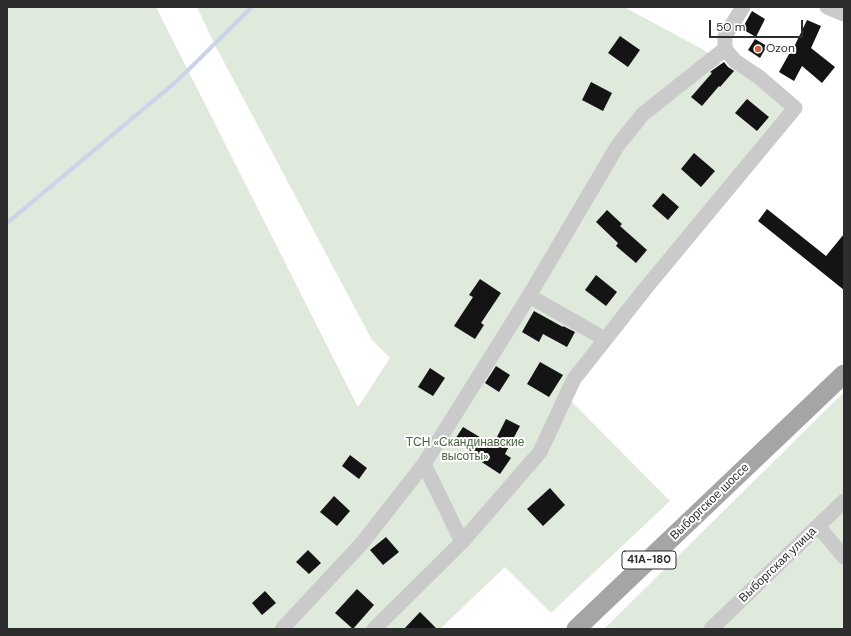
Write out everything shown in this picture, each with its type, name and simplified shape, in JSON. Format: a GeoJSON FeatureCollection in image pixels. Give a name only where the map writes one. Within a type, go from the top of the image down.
{"type":"FeatureCollection","features":[{"type":"Feature","properties":{"kind":"main road","name":"Выборгское шоссе"},"geometry":{"type":"LineString","coordinates":[[576,629],[844,374]]}},
{"type":"Feature","properties":{"kind":"street"},"geometry":{"type":"LineString","coordinates":[[374,629],[462,542],[540,452],[574,379],[650,283],[795,108],[759,77],[735,61],[725,49],[725,36],[743,7]]}},
{"type":"Feature","properties":{"kind":"street"},"geometry":{"type":"LineString","coordinates":[[827,7],[844,14]]}},
{"type":"Feature","properties":{"kind":"street"},"geometry":{"type":"LineString","coordinates":[[282,629],[363,542],[424,464],[529,296],[618,145],[643,114],[725,49]]}},
{"type":"Feature","properties":{"kind":"street"},"geometry":{"type":"LineString","coordinates":[[529,296],[605,339]]}},
{"type":"Feature","properties":{"kind":"street"},"geometry":{"type":"LineString","coordinates":[[424,464],[462,542]]}},
{"type":"Feature","properties":{"kind":"street","name":"Выборгская улица"},"geometry":{"type":"LineString","coordinates":[[711,629],[844,502]]}},
{"type":"Feature","properties":{"kind":"street"},"geometry":{"type":"LineString","coordinates":[[818,526],[844,557]]}},
{"type":"Feature","properties":{"kind":"green space","name":"ТСН «Скандинавские высоты»"},"geometry":{"type":"Polygon","coordinates":[[[7,7],[156,7],[358,407],[390,358],[372,340],[216,47],[197,7],[624,7],[704,50],[721,64],[759,77],[795,108],[566,396],[670,501],[551,613],[505,567],[440,629],[7,629],[7,7]]]}},
{"type":"Feature","properties":{"kind":"green space"},"geometry":{"type":"Polygon","coordinates":[[[844,392],[844,629],[604,629],[844,392]]]}},
{"type":"Feature","properties":{"kind":"building"},"geometry":{"type":"Polygon","coordinates":[[[752,11],[765,19],[756,37],[742,29],[752,11]]]}},
{"type":"Feature","properties":{"kind":"building"},"geometry":{"type":"Polygon","coordinates":[[[807,20],[821,26],[811,48],[835,67],[822,83],[802,66],[794,81],[779,72],[794,47],[807,20]]]}},
{"type":"Feature","properties":{"kind":"building"},"geometry":{"type":"Polygon","coordinates":[[[620,36],[640,50],[628,67],[608,53],[620,36]]]}},
{"type":"Feature","properties":{"kind":"building"},"geometry":{"type":"Polygon","coordinates":[[[755,39],[767,46],[760,58],[748,50],[755,39]]]}},
{"type":"Feature","properties":{"kind":"building"},"geometry":{"type":"Polygon","coordinates":[[[724,62],[734,71],[702,106],[691,97],[712,73],[710,72],[724,62]]]}},
{"type":"Feature","properties":{"kind":"building"},"geometry":{"type":"Polygon","coordinates":[[[591,82],[612,93],[603,111],[582,100],[591,82]]]}},
{"type":"Feature","properties":{"kind":"building"},"geometry":{"type":"Polygon","coordinates":[[[747,99],[769,117],[757,131],[735,113],[747,99]]]}},
{"type":"Feature","properties":{"kind":"building"},"geometry":{"type":"Polygon","coordinates":[[[694,153],[715,171],[701,187],[681,169],[694,153]]]}},
{"type":"Feature","properties":{"kind":"building"},"geometry":{"type":"Polygon","coordinates":[[[663,193],[679,207],[668,220],[652,206],[663,193]]]}},
{"type":"Feature","properties":{"kind":"building"},"geometry":{"type":"Polygon","coordinates":[[[767,209],[826,256],[844,234],[844,290],[758,221],[767,209]]]}},
{"type":"Feature","properties":{"kind":"building"},"geometry":{"type":"Polygon","coordinates":[[[607,210],[622,224],[620,226],[647,250],[636,263],[616,246],[618,243],[596,222],[607,210]]]}},
{"type":"Feature","properties":{"kind":"building"},"geometry":{"type":"Polygon","coordinates":[[[596,275],[617,292],[606,306],[585,290],[596,275]]]}},
{"type":"Feature","properties":{"kind":"building"},"geometry":{"type":"Polygon","coordinates":[[[480,279],[501,293],[481,323],[484,325],[475,339],[454,326],[473,297],[469,295],[480,279]]]}},
{"type":"Feature","properties":{"kind":"building"},"geometry":{"type":"Polygon","coordinates":[[[534,311],[575,332],[567,347],[543,334],[539,342],[522,332],[534,311]]]}},
{"type":"Feature","properties":{"kind":"building"},"geometry":{"type":"Polygon","coordinates":[[[540,362],[563,375],[549,397],[527,384],[540,362]]]}},
{"type":"Feature","properties":{"kind":"building"},"geometry":{"type":"Polygon","coordinates":[[[496,366],[510,375],[499,392],[485,383],[496,366]]]}},
{"type":"Feature","properties":{"kind":"building"},"geometry":{"type":"Polygon","coordinates":[[[430,368],[445,378],[433,396],[418,387],[430,368]]]}},
{"type":"Feature","properties":{"kind":"building"},"geometry":{"type":"Polygon","coordinates":[[[506,419],[520,426],[505,454],[511,458],[500,474],[477,459],[479,456],[454,441],[463,427],[493,445],[506,419]]]}},
{"type":"Feature","properties":{"kind":"building"},"geometry":{"type":"Polygon","coordinates":[[[350,455],[367,468],[359,479],[342,466],[350,455]]]}},
{"type":"Feature","properties":{"kind":"building"},"geometry":{"type":"Polygon","coordinates":[[[550,488],[565,505],[543,526],[527,509],[550,488]]]}},
{"type":"Feature","properties":{"kind":"building"},"geometry":{"type":"Polygon","coordinates":[[[334,496],[350,511],[337,526],[320,512],[334,496]]]}},
{"type":"Feature","properties":{"kind":"building"},"geometry":{"type":"Polygon","coordinates":[[[386,537],[399,552],[383,565],[370,550],[386,537]]]}},
{"type":"Feature","properties":{"kind":"building"},"geometry":{"type":"Polygon","coordinates":[[[308,550],[321,563],[309,574],[296,562],[308,550]]]}},
{"type":"Feature","properties":{"kind":"building"},"geometry":{"type":"Polygon","coordinates":[[[357,589],[374,605],[353,629],[335,613],[357,589]]]}},
{"type":"Feature","properties":{"kind":"building"},"geometry":{"type":"Polygon","coordinates":[[[265,591],[276,603],[262,615],[252,603],[265,591]]]}},
{"type":"Feature","properties":{"kind":"building"},"geometry":{"type":"Polygon","coordinates":[[[420,612],[437,629],[404,629],[420,612]]]}},
{"type":"Feature","properties":{"kind":"waterway"},"geometry":{"type":"LineString","coordinates":[[7,223],[177,81],[252,7]]}},
{"type":"Feature","properties":{"kind":"place","name":"Ozon"},"geometry":{"type":"Point","coordinates":[758,49]}}]}
